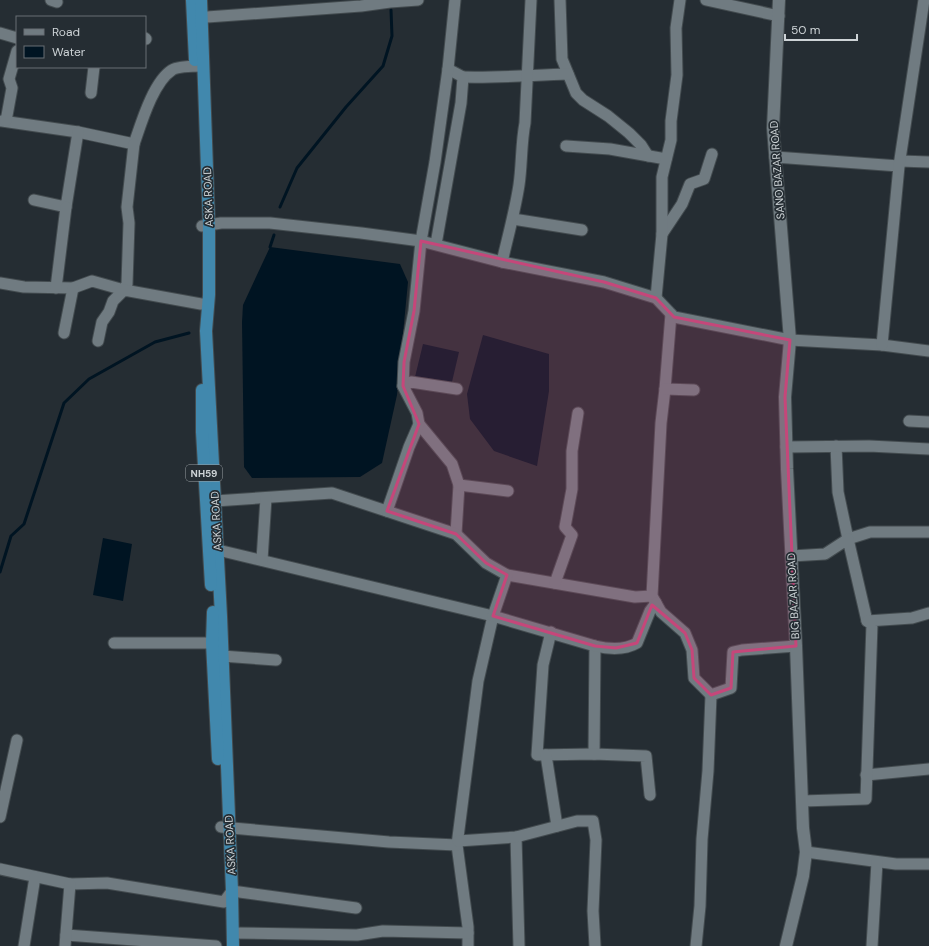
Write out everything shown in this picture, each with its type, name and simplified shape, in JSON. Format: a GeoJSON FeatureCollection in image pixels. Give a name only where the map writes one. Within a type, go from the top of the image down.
{"type":"FeatureCollection","features":[{"type":"Feature","properties":{"kind":"highway","name":"NH59"},"geometry":{"type":"LineString","coordinates":[[192,0],[197,17],[205,226],[202,432],[213,549],[212,643],[225,827],[224,902],[226,946]]}},
{"type":"Feature","properties":{"kind":"highway","name":"NH59"},"geometry":{"type":"LineString","coordinates":[[197,17],[201,0]]}},
{"type":"Feature","properties":{"kind":"highway","name":"ASKA ROAD"},"geometry":{"type":"LineString","coordinates":[[205,304],[215,501],[213,549],[222,656],[225,827],[232,891],[233,946]]}},
{"type":"Feature","properties":{"kind":"street"},"geometry":{"type":"LineString","coordinates":[[197,17],[418,0]]}},
{"type":"Feature","properties":{"kind":"street"},"geometry":{"type":"LineString","coordinates":[[502,262],[513,219],[519,185],[525,123],[531,0]]}},
{"type":"Feature","properties":{"kind":"street"},"geometry":{"type":"LineString","coordinates":[[560,0],[562,59],[576,93],[583,100],[608,116],[629,133],[641,145],[648,156]]}},
{"type":"Feature","properties":{"kind":"street"},"geometry":{"type":"LineString","coordinates":[[656,298],[662,234],[662,177],[671,140],[671,121],[677,75],[676,28],[680,0]]}},
{"type":"Feature","properties":{"kind":"street"},"geometry":{"type":"LineString","coordinates":[[706,0],[779,16]]}},
{"type":"Feature","properties":{"kind":"street","name":"SANO BAZAR ROAD"},"geometry":{"type":"LineString","coordinates":[[779,0],[773,128],[790,340]]}},
{"type":"Feature","properties":{"kind":"street"},"geometry":{"type":"LineString","coordinates":[[882,345],[899,164],[924,0]]}},
{"type":"Feature","properties":{"kind":"street"},"geometry":{"type":"LineString","coordinates":[[452,1],[448,69],[435,162],[421,241],[414,311],[404,362],[403,386],[417,413],[419,424],[452,464],[459,485],[456,534]]}},
{"type":"Feature","properties":{"kind":"street"},"geometry":{"type":"LineString","coordinates":[[0,33],[16,38]]}},
{"type":"Feature","properties":{"kind":"street"},"geometry":{"type":"LineString","coordinates":[[16,54],[9,79],[12,88],[2,123],[78,132],[134,144]]}},
{"type":"Feature","properties":{"kind":"street"},"geometry":{"type":"LineString","coordinates":[[98,341],[102,322],[109,312],[113,301],[124,290],[127,284],[127,207],[134,144],[142,118],[155,91],[164,78],[173,69],[199,66]]}},
{"type":"Feature","properties":{"kind":"street"},"geometry":{"type":"LineString","coordinates":[[91,93],[94,68]]}},
{"type":"Feature","properties":{"kind":"street"},"geometry":{"type":"LineString","coordinates":[[448,69],[463,77],[496,78],[528,75],[568,74]]}},
{"type":"Feature","properties":{"kind":"street"},"geometry":{"type":"LineString","coordinates":[[436,244],[461,104],[463,77]]}},
{"type":"Feature","properties":{"kind":"street"},"geometry":{"type":"LineString","coordinates":[[56,288],[66,207],[78,132]]}},
{"type":"Feature","properties":{"kind":"street"},"geometry":{"type":"LineString","coordinates":[[566,146],[610,149],[666,159]]}},
{"type":"Feature","properties":{"kind":"street"},"geometry":{"type":"LineString","coordinates":[[662,234],[682,204],[690,184],[704,179],[712,154]]}},
{"type":"Feature","properties":{"kind":"street"},"geometry":{"type":"LineString","coordinates":[[776,158],[899,164],[929,162]]}},
{"type":"Feature","properties":{"kind":"street"},"geometry":{"type":"LineString","coordinates":[[34,200],[66,207]]}},
{"type":"Feature","properties":{"kind":"street"},"geometry":{"type":"LineString","coordinates":[[513,219],[582,230]]}},
{"type":"Feature","properties":{"kind":"street"},"geometry":{"type":"LineString","coordinates":[[205,226],[221,223],[270,223],[421,241],[502,262],[604,282],[656,298],[674,317],[790,340],[882,345],[929,351]]}},
{"type":"Feature","properties":{"kind":"street"},"geometry":{"type":"LineString","coordinates":[[0,284],[24,287],[72,288],[92,281],[124,290],[205,304]]}},
{"type":"Feature","properties":{"kind":"street"},"geometry":{"type":"LineString","coordinates":[[64,333],[72,288]]}},
{"type":"Feature","properties":{"kind":"street"},"geometry":{"type":"LineString","coordinates":[[213,549],[493,616],[595,646],[616,648],[637,643],[654,600],[661,423],[666,389],[671,314]]}},
{"type":"Feature","properties":{"kind":"street","name":"BIG BAZAR ROAD"},"geometry":{"type":"LineString","coordinates":[[786,946],[803,876],[806,852],[803,828],[786,447],[785,397],[790,340]]}},
{"type":"Feature","properties":{"kind":"street"},"geometry":{"type":"LineString","coordinates":[[403,386],[411,382],[457,389]]}},
{"type":"Feature","properties":{"kind":"street"},"geometry":{"type":"LineString","coordinates":[[666,389],[694,390]]}},
{"type":"Feature","properties":{"kind":"street"},"geometry":{"type":"LineString","coordinates":[[555,583],[572,535],[565,527],[572,489],[572,451],[578,413]]}},
{"type":"Feature","properties":{"kind":"street"},"geometry":{"type":"LineString","coordinates":[[909,421],[929,422]]}},
{"type":"Feature","properties":{"kind":"street"},"geometry":{"type":"LineString","coordinates":[[387,511],[409,447],[419,424]]}},
{"type":"Feature","properties":{"kind":"street"},"geometry":{"type":"LineString","coordinates":[[802,801],[866,798],[872,624],[867,621],[838,492],[836,446]]}},
{"type":"Feature","properties":{"kind":"street"},"geometry":{"type":"LineString","coordinates":[[786,447],[869,446],[929,449]]}},
{"type":"Feature","properties":{"kind":"street"},"geometry":{"type":"LineString","coordinates":[[459,485],[508,491]]}},
{"type":"Feature","properties":{"kind":"street"},"geometry":{"type":"LineString","coordinates":[[215,501],[332,493],[456,534],[486,563],[507,575],[654,600]]}},
{"type":"Feature","properties":{"kind":"street"},"geometry":{"type":"LineString","coordinates":[[262,560],[266,498]]}},
{"type":"Feature","properties":{"kind":"street"},"geometry":{"type":"LineString","coordinates":[[791,556],[826,554],[848,539],[870,532],[929,532]]}},
{"type":"Feature","properties":{"kind":"street"},"geometry":{"type":"LineString","coordinates":[[468,946],[468,926],[458,843],[478,681],[493,616],[507,575]]}},
{"type":"Feature","properties":{"kind":"street"},"geometry":{"type":"LineString","coordinates":[[654,600],[661,612],[685,633],[692,650],[694,678],[711,695],[708,770],[702,839],[700,906],[696,946]]}},
{"type":"Feature","properties":{"kind":"street"},"geometry":{"type":"LineString","coordinates":[[867,621],[912,618],[929,613]]}},
{"type":"Feature","properties":{"kind":"street"},"geometry":{"type":"LineString","coordinates":[[551,632],[543,665],[537,755],[594,754],[646,756],[650,795]]}},
{"type":"Feature","properties":{"kind":"street"},"geometry":{"type":"LineString","coordinates":[[114,643],[212,643]]}},
{"type":"Feature","properties":{"kind":"street"},"geometry":{"type":"LineString","coordinates":[[594,754],[595,646]]}},
{"type":"Feature","properties":{"kind":"street"},"geometry":{"type":"LineString","coordinates":[[711,695],[731,688],[733,652],[796,646]]}},
{"type":"Feature","properties":{"kind":"street"},"geometry":{"type":"LineString","coordinates":[[222,656],[276,660]]}},
{"type":"Feature","properties":{"kind":"street"},"geometry":{"type":"LineString","coordinates":[[0,818],[17,740]]}},
{"type":"Feature","properties":{"kind":"street"},"geometry":{"type":"LineString","coordinates":[[546,755],[557,826]]}},
{"type":"Feature","properties":{"kind":"street"},"geometry":{"type":"LineString","coordinates":[[866,775],[929,770]]}},
{"type":"Feature","properties":{"kind":"street"},"geometry":{"type":"LineString","coordinates":[[225,827],[389,842],[458,843],[516,837],[577,821],[593,821],[596,840],[592,911],[595,946]]}},
{"type":"Feature","properties":{"kind":"street"},"geometry":{"type":"LineString","coordinates":[[516,837],[519,946]]}},
{"type":"Feature","properties":{"kind":"street"},"geometry":{"type":"LineString","coordinates":[[806,852],[896,864],[929,864]]}},
{"type":"Feature","properties":{"kind":"street"},"geometry":{"type":"LineString","coordinates":[[872,946],[877,862]]}},
{"type":"Feature","properties":{"kind":"street"},"geometry":{"type":"LineString","coordinates":[[0,869],[70,884],[106,883],[224,902],[232,891],[356,908]]}},
{"type":"Feature","properties":{"kind":"street"},"geometry":{"type":"LineString","coordinates":[[24,946],[35,877]]}},
{"type":"Feature","properties":{"kind":"street"},"geometry":{"type":"LineString","coordinates":[[70,884],[65,941],[216,946]]}},
{"type":"Feature","properties":{"kind":"street"},"geometry":{"type":"LineString","coordinates":[[233,933],[356,935],[383,931],[468,933]]}},
{"type":"Feature","properties":{"kind":"highlighted area"},"geometry":{"type":"Polygon","coordinates":[[[421,241],[604,282],[656,298],[674,317],[790,340],[785,397],[796,646],[733,652],[731,688],[711,695],[694,678],[692,650],[685,633],[652,605],[637,643],[616,648],[595,646],[493,616],[507,575],[486,563],[456,534],[387,511],[419,424],[403,386],[404,362],[414,311],[421,241]]]}},
{"type":"Feature","properties":{"kind":"water"},"geometry":{"type":"Polygon","coordinates":[[[270,247],[400,264],[408,282],[397,395],[382,463],[360,477],[252,478],[244,467],[243,305],[270,247]]]}},
{"type":"Feature","properties":{"kind":"water"},"geometry":{"type":"Polygon","coordinates":[[[483,335],[549,354],[549,391],[537,466],[494,451],[470,419],[467,394],[483,335]]]}},
{"type":"Feature","properties":{"kind":"water"},"geometry":{"type":"Polygon","coordinates":[[[423,344],[459,352],[451,386],[415,377],[423,344]]]}},
{"type":"Feature","properties":{"kind":"water"},"geometry":{"type":"Polygon","coordinates":[[[103,538],[132,544],[123,601],[93,595],[103,538]]]}},
{"type":"Feature","properties":{"kind":"waterway"},"geometry":{"type":"LineString","coordinates":[[280,207],[297,168],[346,107],[383,66],[392,36],[391,10]]}},
{"type":"Feature","properties":{"kind":"waterway"},"geometry":{"type":"LineString","coordinates":[[270,247],[274,235]]}},
{"type":"Feature","properties":{"kind":"waterway"},"geometry":{"type":"LineString","coordinates":[[0,572],[11,536],[24,524],[64,403],[89,379],[155,342],[189,333]]}}]}
